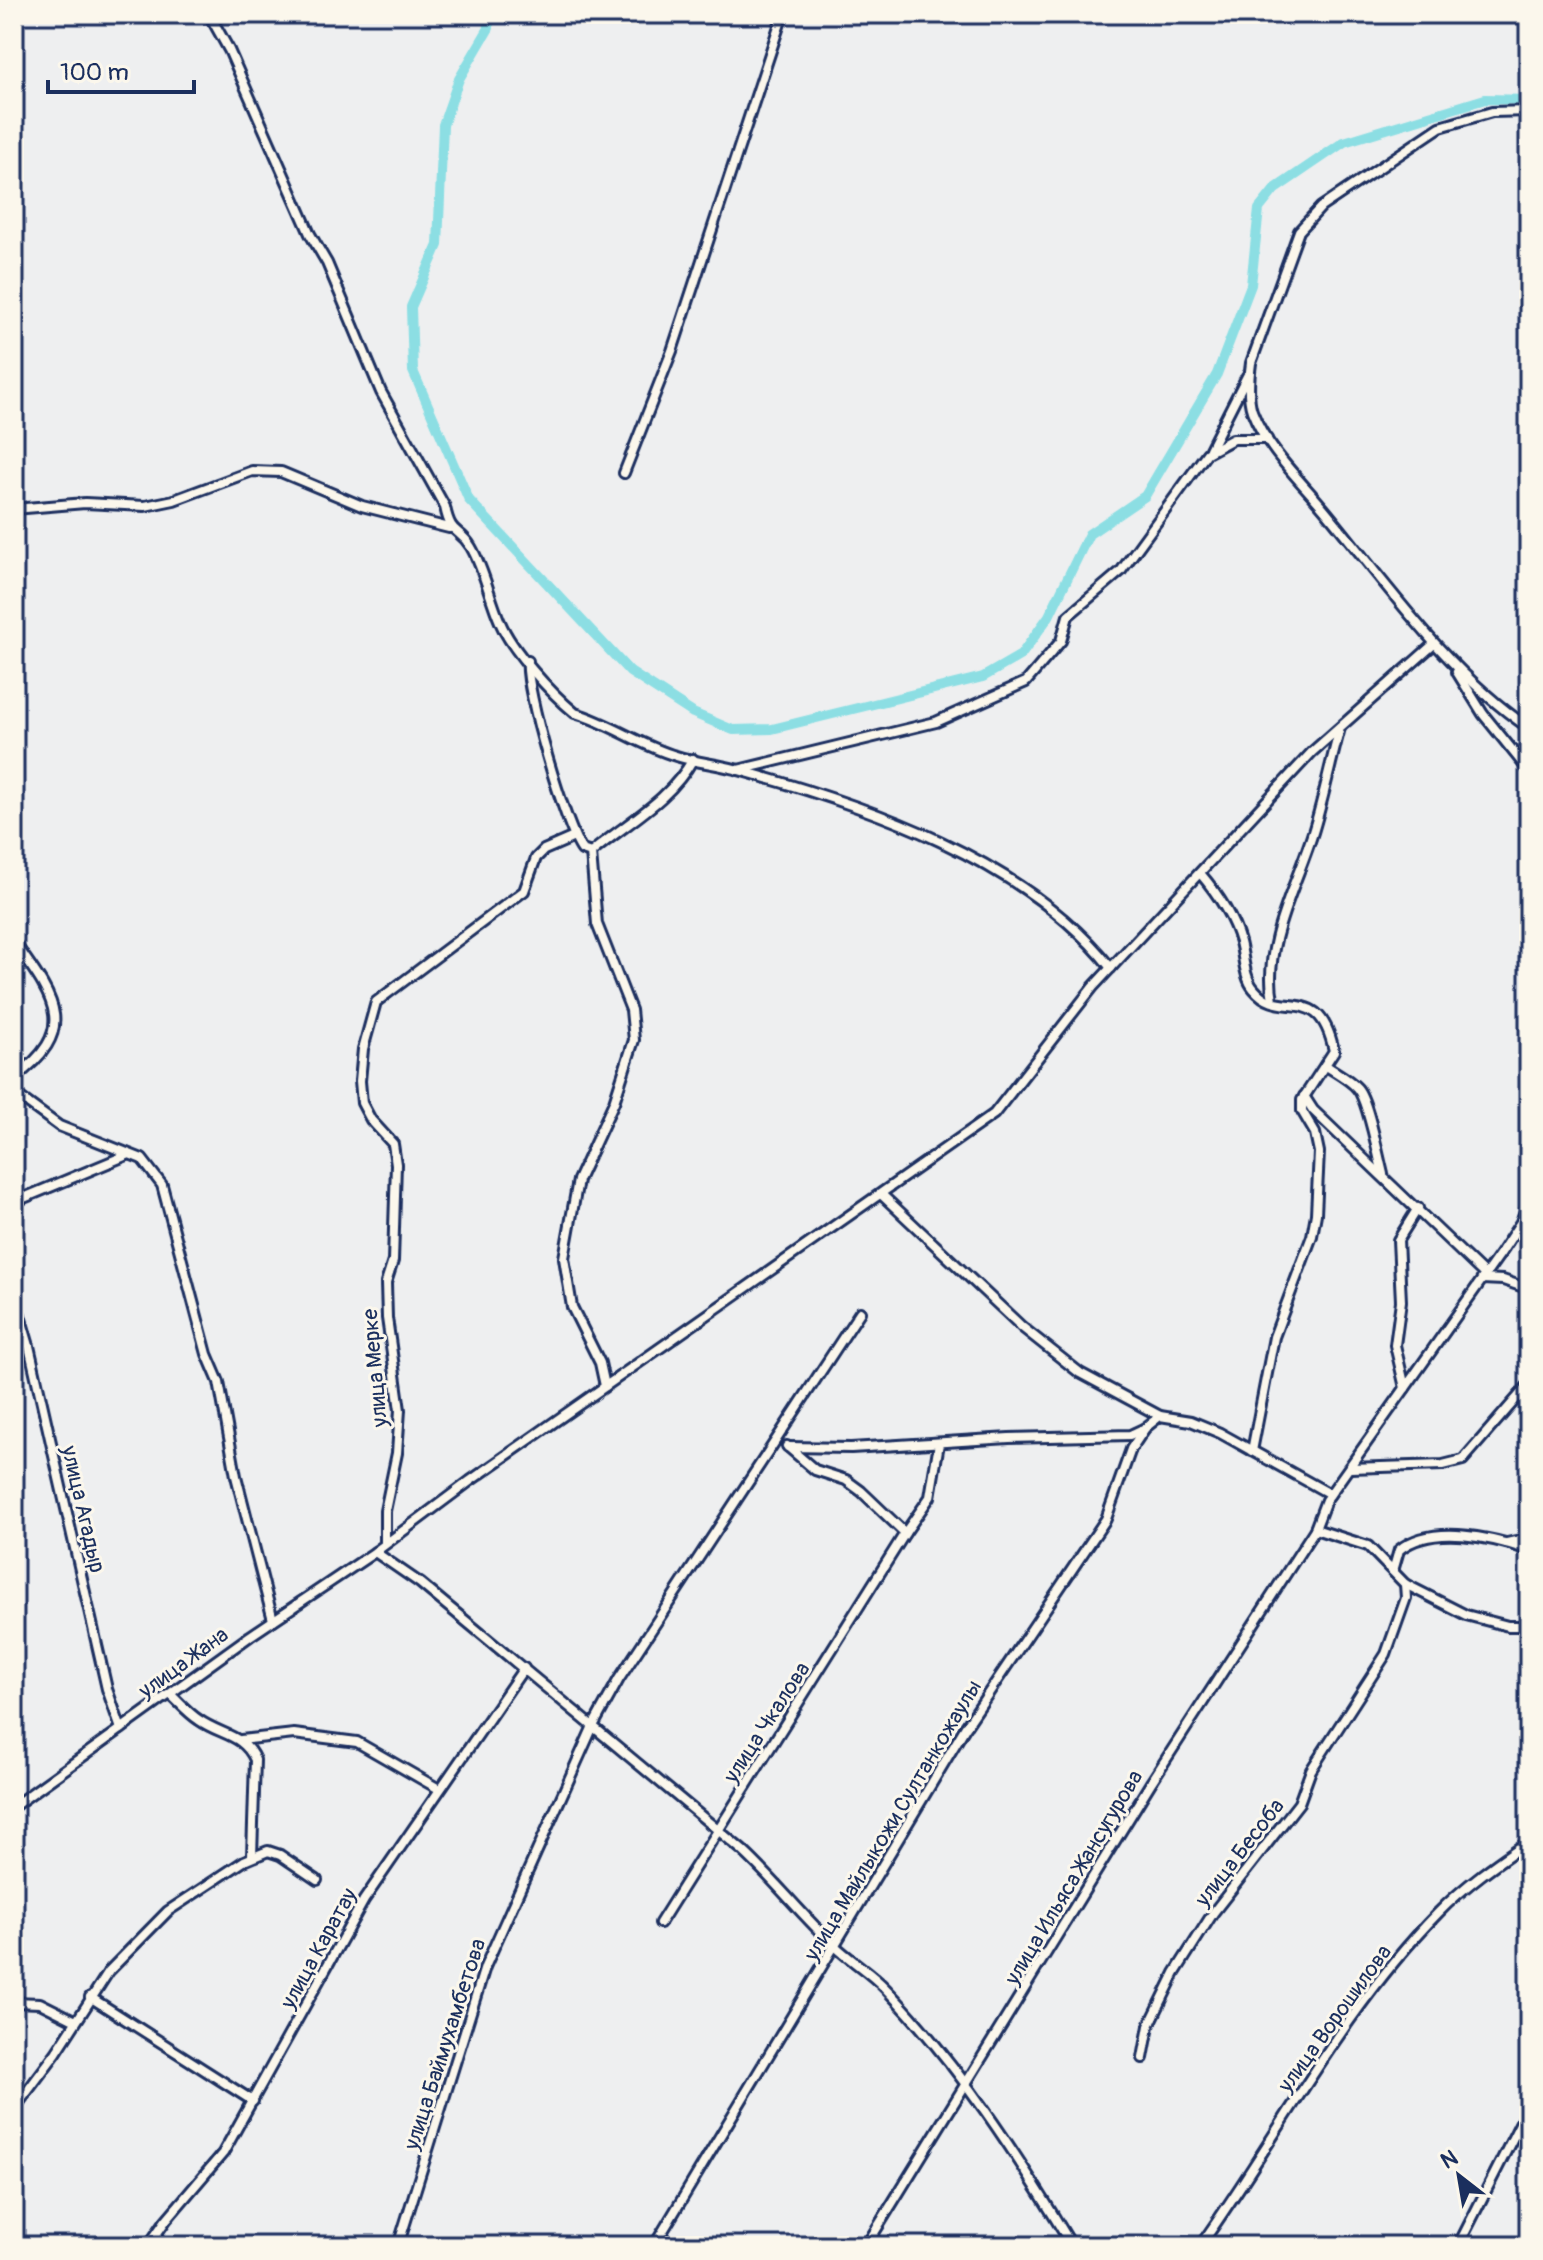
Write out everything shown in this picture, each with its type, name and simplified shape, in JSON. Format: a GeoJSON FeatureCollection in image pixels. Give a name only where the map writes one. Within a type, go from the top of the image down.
{"type":"FeatureCollection","features":[{"type":"Feature","properties":{"kind":"street"},"geometry":{"type":"LineString","coordinates":[[209,14],[229,50],[304,221],[327,263],[381,392],[445,507],[449,528]]}},
{"type":"Feature","properties":{"kind":"street"},"geometry":{"type":"LineString","coordinates":[[624,473],[672,351],[783,14]]}},
{"type":"Feature","properties":{"kind":"street"},"geometry":{"type":"LineString","coordinates":[[737,770],[936,722],[1026,682],[1061,641],[1068,616],[1121,571],[1207,453],[1250,372],[1299,231],[1321,207],[1440,127],[1492,112],[1529,111]]}},
{"type":"Feature","properties":{"kind":"street"},"geometry":{"type":"LineString","coordinates":[[1250,372],[1251,408],[1268,440],[1434,644],[1529,728]]}},
{"type":"Feature","properties":{"kind":"street"},"geometry":{"type":"LineString","coordinates":[[1207,453],[1233,439],[1268,440]]}},
{"type":"Feature","properties":{"kind":"street"},"geometry":{"type":"LineString","coordinates":[[14,509],[85,503],[145,506],[174,500],[252,471],[281,472],[362,506],[449,528],[469,544],[486,577],[501,626],[575,713],[676,756],[737,770],[880,817],[987,865],[1038,896],[1092,944],[1111,968]]}},
{"type":"Feature","properties":{"kind":"street","name":"улица Жана"},"geometry":{"type":"LineString","coordinates":[[14,1806],[605,1386],[882,1195],[1007,1101],[1064,1024],[1111,968],[1312,752],[1434,644]]}},
{"type":"Feature","properties":{"kind":"street"},"geometry":{"type":"LineString","coordinates":[[528,661],[530,698],[574,837],[582,850],[591,853]]}},
{"type":"Feature","properties":{"kind":"street"},"geometry":{"type":"LineString","coordinates":[[1450,661],[1483,714],[1529,771]]}},
{"type":"Feature","properties":{"kind":"street"},"geometry":{"type":"LineString","coordinates":[[1273,1000],[1269,979],[1274,950],[1315,826],[1340,727]]}},
{"type":"Feature","properties":{"kind":"street"},"geometry":{"type":"LineString","coordinates":[[591,853],[661,801],[685,775],[693,759]]}},
{"type":"Feature","properties":{"kind":"street","name":"улица Мерке"},"geometry":{"type":"LineString","coordinates":[[385,1542],[385,1511],[397,1453],[400,1410],[386,1306],[386,1283],[393,1247],[396,1164],[393,1144],[371,1120],[362,1103],[360,1081],[363,1049],[376,1002],[524,891],[536,858],[544,850],[574,837]]}},
{"type":"Feature","properties":{"kind":"street"},"geometry":{"type":"LineString","coordinates":[[591,853],[597,924],[631,1010],[634,1040],[614,1102],[578,1180],[564,1258],[572,1307],[600,1363],[605,1386]]}},
{"type":"Feature","properties":{"kind":"street"},"geometry":{"type":"LineString","coordinates":[[1200,873],[1222,902],[1235,927],[1255,991],[1273,1000],[1310,1007],[1323,1020],[1334,1051],[1304,1096],[1302,1111],[1315,1133],[1319,1152],[1316,1214],[1312,1236],[1274,1337],[1252,1451]]}},
{"type":"Feature","properties":{"kind":"street"},"geometry":{"type":"LineString","coordinates":[[14,942],[54,1006],[55,1026],[41,1057],[14,1078]]}},
{"type":"Feature","properties":{"kind":"street"},"geometry":{"type":"LineString","coordinates":[[1325,1065],[1357,1089],[1368,1108],[1370,1134],[1383,1175]]}},
{"type":"Feature","properties":{"kind":"street"},"geometry":{"type":"LineString","coordinates":[[14,1093],[59,1126],[142,1159],[162,1185],[207,1354],[219,1382],[236,1476],[273,1620]]}},
{"type":"Feature","properties":{"kind":"street"},"geometry":{"type":"LineString","coordinates":[[1304,1096],[1313,1110],[1418,1208],[1484,1277],[1529,1289]]}},
{"type":"Feature","properties":{"kind":"street"},"geometry":{"type":"LineString","coordinates":[[14,1202],[128,1154]]}},
{"type":"Feature","properties":{"kind":"street"},"geometry":{"type":"LineString","coordinates":[[882,1195],[1022,1327],[1080,1373],[1160,1416],[1191,1421],[1330,1494]]}},
{"type":"Feature","properties":{"kind":"street","name":"улица Ильяса Жансугурова"},"geometry":{"type":"LineString","coordinates":[[867,2245],[1152,1781],[1315,1529],[1330,1494],[1484,1277],[1528,1206]]}},
{"type":"Feature","properties":{"kind":"street"},"geometry":{"type":"LineString","coordinates":[[1405,1388],[1395,1345],[1401,1301],[1398,1240],[1418,1208]]}},
{"type":"Feature","properties":{"kind":"street","name":"улица Агадыр"},"geometry":{"type":"LineString","coordinates":[[14,1295],[29,1346],[107,1689],[121,1729]]}},
{"type":"Feature","properties":{"kind":"street","name":"улица Баймухамбетова"},"geometry":{"type":"LineString","coordinates":[[398,2246],[485,1967],[593,1726],[619,1679],[860,1312]]}},
{"type":"Feature","properties":{"kind":"street"},"geometry":{"type":"LineString","coordinates":[[1350,1468],[1463,1460],[1529,1384]]}},
{"type":"Feature","properties":{"kind":"street","name":"улица Майлыкожи Султанкожаулы"},"geometry":{"type":"LineString","coordinates":[[654,2246],[965,1728],[1106,1519],[1131,1449],[1145,1428],[1160,1416]]}},
{"type":"Feature","properties":{"kind":"street"},"geometry":{"type":"LineString","coordinates":[[775,1442],[787,1446],[851,1448],[1130,1435],[1145,1428]]}},
{"type":"Feature","properties":{"kind":"street","name":"улица Чкалова"},"geometry":{"type":"LineString","coordinates":[[660,1923],[716,1830],[930,1497],[939,1443]]}},
{"type":"Feature","properties":{"kind":"street"},"geometry":{"type":"LineString","coordinates":[[787,1446],[815,1470],[846,1480],[861,1491],[903,1537]]}},
{"type":"Feature","properties":{"kind":"street"},"geometry":{"type":"LineString","coordinates":[[1315,1529],[1368,1546],[1405,1584],[1483,1622],[1529,1626]]}},
{"type":"Feature","properties":{"kind":"street"},"geometry":{"type":"LineString","coordinates":[[1393,1571],[1399,1550],[1408,1543],[1454,1535],[1529,1550]]}},
{"type":"Feature","properties":{"kind":"street"},"geometry":{"type":"LineString","coordinates":[[1506,1543],[1529,1538]]}},
{"type":"Feature","properties":{"kind":"street"},"geometry":{"type":"LineString","coordinates":[[375,1552],[403,1570],[524,1668],[779,1883],[835,1947],[885,1989],[965,2087],[1024,2166],[1072,2246]]}},
{"type":"Feature","properties":{"kind":"street","name":"улица Бесоба"},"geometry":{"type":"LineString","coordinates":[[1143,2058],[1149,2026],[1175,1973],[1213,1913],[1299,1803],[1311,1770],[1386,1654],[1406,1598],[1405,1584]]}},
{"type":"Feature","properties":{"kind":"street","name":"улица Каратау"},"geometry":{"type":"LineString","coordinates":[[148,2246],[223,2153],[364,1900],[524,1668]]}},
{"type":"Feature","properties":{"kind":"street"},"geometry":{"type":"LineString","coordinates":[[170,1694],[197,1719],[241,1740],[255,1760],[252,1856]]}},
{"type":"Feature","properties":{"kind":"street"},"geometry":{"type":"LineString","coordinates":[[241,1740],[294,1734],[357,1742],[439,1789]]}},
{"type":"Feature","properties":{"kind":"street","name":"улица Ворошилова"},"geometry":{"type":"LineString","coordinates":[[1200,2246],[1340,2035],[1389,1967],[1439,1911],[1480,1875],[1529,1841]]}},
{"type":"Feature","properties":{"kind":"street"},"geometry":{"type":"LineString","coordinates":[[14,2109],[56,2053],[74,2020],[109,1971],[168,1911],[252,1856],[268,1851],[280,1855],[317,1880]]}},
{"type":"Feature","properties":{"kind":"street"},"geometry":{"type":"LineString","coordinates":[[90,1997],[253,2101]]}},
{"type":"Feature","properties":{"kind":"street"},"geometry":{"type":"LineString","coordinates":[[14,2002],[40,2003],[74,2020]]}},
{"type":"Feature","properties":{"kind":"street"},"geometry":{"type":"LineString","coordinates":[[1458,2246],[1529,2106]]}},
{"type":"Feature","properties":{"kind":"waterway"},"geometry":{"type":"LineString","coordinates":[[488,14],[489,28],[459,79],[443,125],[438,245],[411,307],[413,371],[469,500],[630,672],[693,713],[733,730],[772,729],[983,677],[1021,655],[1049,616],[1089,534],[1145,496],[1217,374],[1251,285],[1259,209],[1275,189],[1344,142],[1485,99],[1529,100]]}}]}
